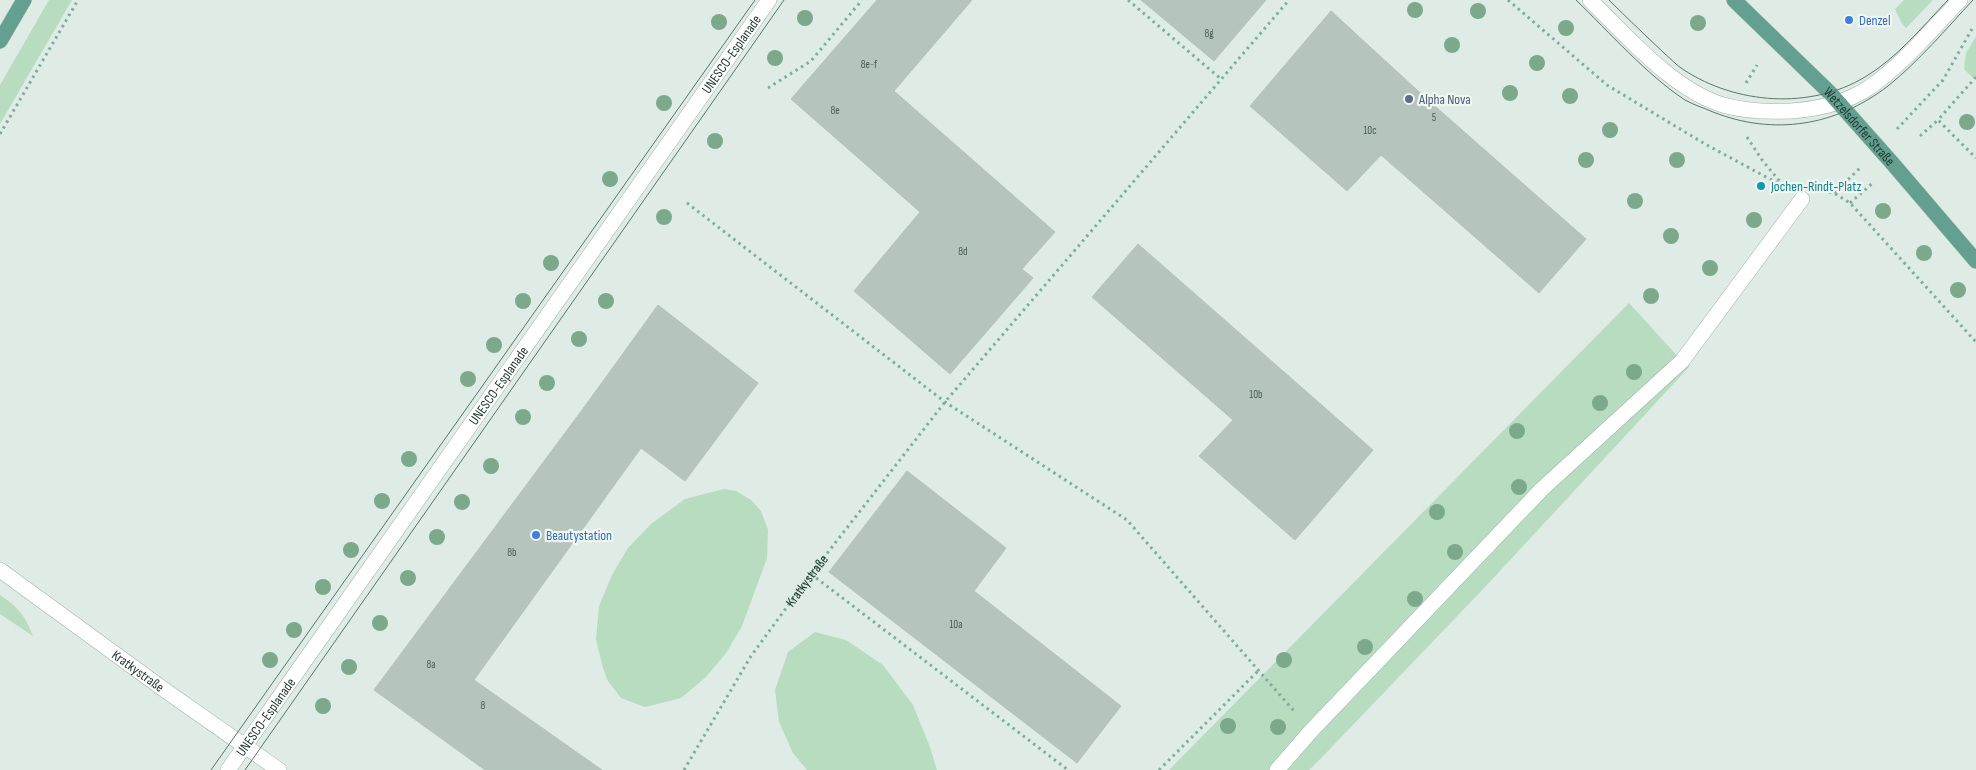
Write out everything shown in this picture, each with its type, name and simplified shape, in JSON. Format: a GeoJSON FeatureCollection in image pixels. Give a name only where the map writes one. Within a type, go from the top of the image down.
{"type":"FeatureCollection","features":[{"type":"Feature","properties":{"kind":"main road"},"geometry":{"type":"LineString","coordinates":[[0,41],[24,0]]}},
{"type":"Feature","properties":{"kind":"main road","name":"Wetzelsdorfer Straße"},"geometry":{"type":"LineString","coordinates":[[1734,0],[1839,104],[1976,260]]}},
{"type":"Feature","properties":{"kind":"street","name":"UNESCO-Esplanade"},"geometry":{"type":"LineString","coordinates":[[228,770],[769,0]]}},
{"type":"Feature","properties":{"kind":"street"},"geometry":{"type":"LineString","coordinates":[[1590,0],[1664,72],[1699,94],[1723,105],[1781,112],[1839,104],[1868,88],[1912,50],[1960,0]]}},
{"type":"Feature","properties":{"kind":"street"},"geometry":{"type":"LineString","coordinates":[[1277,770],[1310,731],[1542,489],[1682,361],[1802,199]]}},
{"type":"Feature","properties":{"kind":"street","name":"Kratkystraße"},"geometry":{"type":"LineString","coordinates":[[0,570],[166,691],[279,770]]}},
{"type":"Feature","properties":{"kind":"path"},"geometry":{"type":"LineString","coordinates":[[0,134],[78,0]]}},
{"type":"Feature","properties":{"kind":"path"},"geometry":{"type":"LineString","coordinates":[[768,88],[811,61],[862,0]]}},
{"type":"Feature","properties":{"kind":"path"},"geometry":{"type":"LineString","coordinates":[[1128,0],[1221,79]]}},
{"type":"Feature","properties":{"kind":"path","name":"Kratkystraße"},"geometry":{"type":"LineString","coordinates":[[684,770],[751,656],[811,574],[945,402],[1289,0]]}},
{"type":"Feature","properties":{"kind":"path"},"geometry":{"type":"LineString","coordinates":[[1508,0],[1607,85],[1705,144],[1786,188],[1762,160],[1745,134]]}},
{"type":"Feature","properties":{"kind":"path"},"geometry":{"type":"LineString","coordinates":[[1906,121],[1943,80],[1976,22]]}},
{"type":"Feature","properties":{"kind":"path"},"geometry":{"type":"LineString","coordinates":[[1745,83],[1756,65]]}},
{"type":"Feature","properties":{"kind":"path"},"geometry":{"type":"LineString","coordinates":[[1920,136],[1938,120],[1976,77]]}},
{"type":"Feature","properties":{"kind":"path"},"geometry":{"type":"LineString","coordinates":[[1938,120],[1976,158]]}},
{"type":"Feature","properties":{"kind":"path"},"geometry":{"type":"LineString","coordinates":[[1850,202],[1874,182]]}},
{"type":"Feature","properties":{"kind":"path"},"geometry":{"type":"LineString","coordinates":[[1802,199],[1818,191],[1834,193],[1850,202],[1976,342]]}},
{"type":"Feature","properties":{"kind":"path"},"geometry":{"type":"LineString","coordinates":[[688,203],[945,402],[1128,520],[1310,731]]}},
{"type":"Feature","properties":{"kind":"path"},"geometry":{"type":"LineString","coordinates":[[811,574],[1068,770]]}},
{"type":"Feature","properties":{"kind":"path"},"geometry":{"type":"LineString","coordinates":[[1159,770],[1258,671]]}},
{"type":"Feature","properties":{"kind":"green space"},"geometry":{"type":"Polygon","coordinates":[[[49,0],[72,0],[0,124],[0,85],[49,0]]]}},
{"type":"Feature","properties":{"kind":"green space"},"geometry":{"type":"Polygon","coordinates":[[[1904,0],[1933,0],[1906,28],[1895,9],[1904,0]]]}},
{"type":"Feature","properties":{"kind":"green space"},"geometry":{"type":"Polygon","coordinates":[[[1976,37],[1976,77],[1974,79],[1964,69],[1966,53],[1976,37]]]}},
{"type":"Feature","properties":{"kind":"green space"},"geometry":{"type":"Polygon","coordinates":[[[1629,303],[1682,361],[1690,366],[1486,586],[1327,752],[1309,770],[1169,770],[1629,303]]]}},
{"type":"Feature","properties":{"kind":"green space"},"geometry":{"type":"Polygon","coordinates":[[[724,489],[736,491],[751,500],[761,511],[768,530],[767,558],[742,626],[726,653],[706,677],[681,698],[645,707],[621,698],[608,681],[596,639],[599,606],[612,575],[628,548],[651,524],[685,499],[724,489]]]}},
{"type":"Feature","properties":{"kind":"green space"},"geometry":{"type":"Polygon","coordinates":[[[0,595],[20,612],[33,636],[0,614],[0,595]]]}},
{"type":"Feature","properties":{"kind":"green space"},"geometry":{"type":"Polygon","coordinates":[[[815,632],[846,640],[883,665],[913,705],[937,770],[807,770],[793,753],[779,722],[775,690],[788,652],[815,632]]]}},
{"type":"Feature","properties":{"kind":"building"},"geometry":{"type":"Polygon","coordinates":[[[877,0],[972,0],[894,91],[1055,232],[1022,269],[1033,278],[950,374],[854,291],[920,212],[791,99],[877,0]]]}},
{"type":"Feature","properties":{"kind":"building"},"geometry":{"type":"Polygon","coordinates":[[[1141,0],[1266,0],[1214,61],[1141,0]]]}},
{"type":"Feature","properties":{"kind":"building"},"geometry":{"type":"Polygon","coordinates":[[[1331,11],[1428,100],[1586,239],[1539,293],[1381,155],[1347,191],[1250,106],[1331,11]]]}},
{"type":"Feature","properties":{"kind":"building"},"geometry":{"type":"Polygon","coordinates":[[[1138,244],[1373,450],[1295,540],[1199,456],[1233,420],[1092,297],[1138,244]]]}},
{"type":"Feature","properties":{"kind":"building"},"geometry":{"type":"Polygon","coordinates":[[[658,305],[758,383],[685,481],[641,448],[474,680],[602,770],[485,770],[374,690],[658,305]]]}},
{"type":"Feature","properties":{"kind":"building"},"geometry":{"type":"Polygon","coordinates":[[[907,471],[1006,548],[974,591],[1121,706],[1077,763],[829,572],[907,471]]]}},
{"type":"Feature","properties":{"kind":"tram line"},"geometry":{"type":"LineString","coordinates":[[211,770],[755,0]]}},
{"type":"Feature","properties":{"kind":"tram line"},"geometry":{"type":"LineString","coordinates":[[245,770],[784,0]]}},
{"type":"Feature","properties":{"kind":"tram line"},"geometry":{"type":"LineString","coordinates":[[1576,0],[1643,66],[1685,100],[1736,119],[1759,124],[1781,125],[1804,123],[1826,118],[1868,100],[1911,66],[1973,0]]}},
{"type":"Feature","properties":{"kind":"tram line"},"geometry":{"type":"LineString","coordinates":[[1609,0],[1684,70],[1726,90],[1773,99],[1821,95],[1844,88],[1865,77],[1888,61],[1948,0]]}},
{"type":"Feature","properties":{"kind":"place","name":"Denzel"},"geometry":{"type":"Point","coordinates":[1849,20]}},
{"type":"Feature","properties":{"kind":"place","name":"Alpha Nova"},"geometry":{"type":"Point","coordinates":[1409,99]}},
{"type":"Feature","properties":{"kind":"place","name":"Jochen-Rindt-Platz"},"geometry":{"type":"Point","coordinates":[1761,186]}},
{"type":"Feature","properties":{"kind":"place","name":"Beautystation"},"geometry":{"type":"Point","coordinates":[536,535]}}]}
